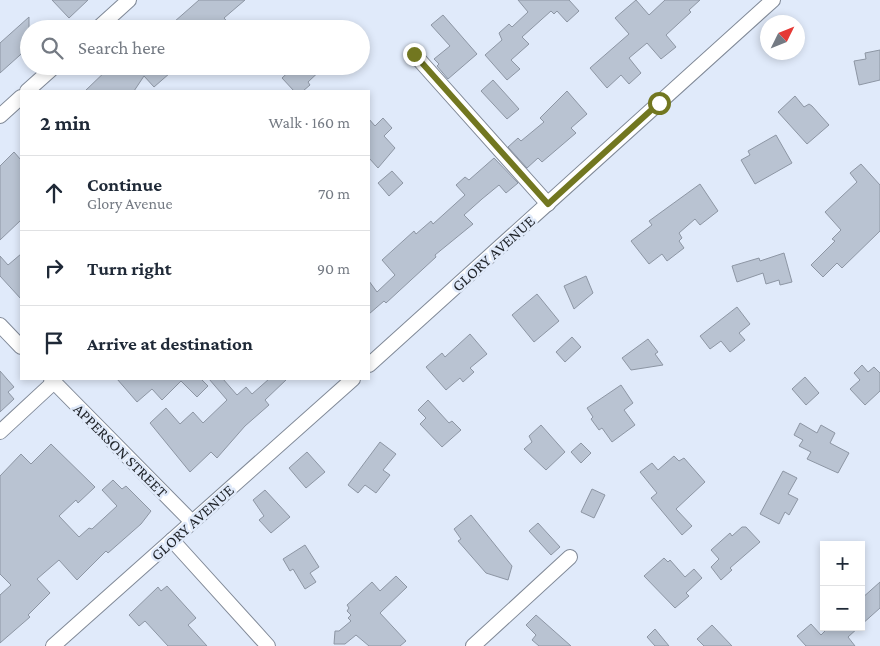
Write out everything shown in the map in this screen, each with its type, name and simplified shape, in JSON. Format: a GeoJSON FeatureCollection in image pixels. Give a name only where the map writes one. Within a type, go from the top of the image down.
{"type":"FeatureCollection","features":[{"type":"Feature","properties":{"kind":"street"},"geometry":{"type":"LineString","coordinates":[[107,20],[128,0]]}},
{"type":"Feature","properties":{"kind":"street","name":"GLORY AVENUE"},"geometry":{"type":"LineString","coordinates":[[370,364],[773,0]]}},
{"type":"Feature","properties":{"kind":"street"},"geometry":{"type":"LineString","coordinates":[[414,54],[548,204]]}},
{"type":"Feature","properties":{"kind":"street"},"geometry":{"type":"LineString","coordinates":[[28,90],[45,75]]}},
{"type":"Feature","properties":{"kind":"street"},"geometry":{"type":"LineString","coordinates":[[0,116],[20,98]]}},
{"type":"Feature","properties":{"kind":"street"},"geometry":{"type":"LineString","coordinates":[[0,325],[20,347]]}},
{"type":"Feature","properties":{"kind":"street","name":"GLORY AVENUE"},"geometry":{"type":"LineString","coordinates":[[53,646],[352,380]]}},
{"type":"Feature","properties":{"kind":"street"},"geometry":{"type":"LineString","coordinates":[[0,432],[52,381]]}},
{"type":"Feature","properties":{"kind":"street","name":"APPERSON STREET"},"geometry":{"type":"LineString","coordinates":[[52,381],[192,522]]}},
{"type":"Feature","properties":{"kind":"street"},"geometry":{"type":"LineString","coordinates":[[172,540],[268,646]]}},
{"type":"Feature","properties":{"kind":"street"},"geometry":{"type":"LineString","coordinates":[[474,646],[570,557]]}},
{"type":"Feature","properties":{"kind":"building"},"geometry":{"type":"Polygon","coordinates":[[[52,0],[88,0],[69,18],[52,0]]]}},
{"type":"Feature","properties":{"kind":"building"},"geometry":{"type":"Polygon","coordinates":[[[199,0],[245,0],[224,18],[226,20],[176,20],[199,0]]]}},
{"type":"Feature","properties":{"kind":"building"},"geometry":{"type":"Polygon","coordinates":[[[518,0],[569,0],[579,11],[567,22],[557,11],[554,14],[551,11],[522,37],[529,44],[511,60],[520,69],[507,80],[485,55],[502,40],[499,33],[509,24],[512,27],[528,12],[518,0]]]}},
{"type":"Feature","properties":{"kind":"building"},"geometry":{"type":"Polygon","coordinates":[[[636,0],[649,15],[665,0],[700,0],[689,10],[691,12],[666,35],[676,47],[661,59],[647,43],[629,58],[641,73],[629,84],[621,75],[607,88],[590,68],[629,34],[615,18],[636,0]]]}},
{"type":"Feature","properties":{"kind":"building"},"geometry":{"type":"Polygon","coordinates":[[[443,15],[477,54],[448,79],[437,66],[439,64],[434,59],[450,46],[431,25],[443,15]]]}},
{"type":"Feature","properties":{"kind":"building"},"geometry":{"type":"Polygon","coordinates":[[[20,25],[20,55],[0,73],[0,43],[20,25]]]}},
{"type":"Feature","properties":{"kind":"building"},"geometry":{"type":"Polygon","coordinates":[[[880,50],[880,80],[859,85],[854,61],[866,59],[865,53],[880,50]]]}},
{"type":"Feature","properties":{"kind":"building"},"geometry":{"type":"Polygon","coordinates":[[[102,75],[168,75],[154,87],[144,76],[135,90],[86,90],[102,75]]]}},
{"type":"Feature","properties":{"kind":"building"},"geometry":{"type":"Polygon","coordinates":[[[285,75],[315,75],[308,82],[310,85],[304,90],[293,90],[282,78],[285,75]]]}},
{"type":"Feature","properties":{"kind":"building"},"geometry":{"type":"Polygon","coordinates":[[[493,80],[519,109],[507,119],[481,91],[493,80]]]}},
{"type":"Feature","properties":{"kind":"building"},"geometry":{"type":"Polygon","coordinates":[[[567,91],[587,114],[571,128],[576,133],[542,162],[538,158],[527,168],[508,147],[518,138],[521,141],[544,122],[540,118],[567,91]]]}},
{"type":"Feature","properties":{"kind":"building"},"geometry":{"type":"Polygon","coordinates":[[[795,96],[804,107],[809,104],[812,106],[829,125],[807,144],[778,112],[795,96]]]}},
{"type":"Feature","properties":{"kind":"building"},"geometry":{"type":"Polygon","coordinates":[[[383,118],[392,128],[384,136],[395,148],[378,168],[370,159],[370,120],[375,126],[383,118]]]}},
{"type":"Feature","properties":{"kind":"building"},"geometry":{"type":"Polygon","coordinates":[[[776,135],[792,163],[755,184],[741,160],[750,155],[748,151],[776,135]]]}},
{"type":"Feature","properties":{"kind":"building"},"geometry":{"type":"Polygon","coordinates":[[[14,152],[20,159],[20,221],[0,240],[0,166],[14,152]]]}},
{"type":"Feature","properties":{"kind":"building"},"geometry":{"type":"Polygon","coordinates":[[[494,158],[518,183],[506,193],[499,185],[482,199],[464,215],[473,224],[435,255],[436,257],[386,303],[384,301],[370,313],[370,282],[377,292],[395,275],[382,260],[414,231],[416,234],[431,221],[433,224],[465,195],[456,185],[465,177],[469,180],[494,158]]]}},
{"type":"Feature","properties":{"kind":"building"},"geometry":{"type":"Polygon","coordinates":[[[861,164],[880,185],[880,231],[842,268],[837,263],[823,277],[811,265],[835,241],[832,239],[841,230],[825,212],[857,182],[850,173],[861,164]]]}},
{"type":"Feature","properties":{"kind":"building"},"geometry":{"type":"Polygon","coordinates":[[[392,171],[403,183],[389,196],[378,183],[392,171]]]}},
{"type":"Feature","properties":{"kind":"building"},"geometry":{"type":"Polygon","coordinates":[[[700,184],[718,211],[700,225],[695,219],[679,233],[682,238],[679,241],[684,248],[667,261],[662,254],[649,264],[631,241],[652,225],[649,221],[700,184]]]}},
{"type":"Feature","properties":{"kind":"building"},"geometry":{"type":"Polygon","coordinates":[[[784,253],[792,282],[780,285],[779,280],[766,284],[763,273],[737,282],[732,266],[759,258],[760,261],[784,253]]]}},
{"type":"Feature","properties":{"kind":"building"},"geometry":{"type":"Polygon","coordinates":[[[20,255],[20,298],[0,276],[0,256],[8,265],[20,255]]]}},
{"type":"Feature","properties":{"kind":"building"},"geometry":{"type":"Polygon","coordinates":[[[586,276],[593,293],[574,309],[564,286],[586,276]]]}},
{"type":"Feature","properties":{"kind":"building"},"geometry":{"type":"Polygon","coordinates":[[[537,294],[559,321],[534,342],[512,315],[537,294]]]}},
{"type":"Feature","properties":{"kind":"building"},"geometry":{"type":"Polygon","coordinates":[[[737,307],[750,324],[739,333],[745,340],[730,352],[721,341],[710,349],[700,336],[737,307]]]}},
{"type":"Feature","properties":{"kind":"building"},"geometry":{"type":"Polygon","coordinates":[[[470,334],[487,354],[470,368],[474,372],[463,382],[460,378],[446,390],[426,367],[442,353],[445,357],[470,334]]]}},
{"type":"Feature","properties":{"kind":"building"},"geometry":{"type":"Polygon","coordinates":[[[572,337],[581,347],[565,362],[556,352],[572,337]]]}},
{"type":"Feature","properties":{"kind":"building"},"geometry":{"type":"Polygon","coordinates":[[[648,339],[658,352],[655,354],[663,365],[631,370],[622,358],[648,339]]]}},
{"type":"Feature","properties":{"kind":"building"},"geometry":{"type":"Polygon","coordinates":[[[862,365],[868,372],[874,367],[880,373],[880,391],[865,405],[850,389],[860,380],[854,373],[862,365]]]}},
{"type":"Feature","properties":{"kind":"building"},"geometry":{"type":"Polygon","coordinates":[[[0,371],[14,387],[8,392],[14,399],[0,412],[0,371]]]}},
{"type":"Feature","properties":{"kind":"building"},"geometry":{"type":"Polygon","coordinates":[[[805,377],[819,393],[806,405],[792,389],[805,377]]]}},
{"type":"Feature","properties":{"kind":"building"},"geometry":{"type":"Polygon","coordinates":[[[118,380],[202,380],[208,386],[197,397],[181,381],[162,400],[152,389],[137,402],[118,380]]]}},
{"type":"Feature","properties":{"kind":"building"},"geometry":{"type":"Polygon","coordinates":[[[210,380],[224,380],[237,395],[246,387],[252,394],[268,380],[286,380],[265,400],[269,405],[245,426],[217,458],[211,452],[190,472],[150,423],[166,408],[180,424],[193,412],[203,423],[227,400],[210,380]]]}},
{"type":"Feature","properties":{"kind":"building"},"geometry":{"type":"Polygon","coordinates":[[[621,385],[633,403],[624,410],[635,425],[612,442],[602,428],[599,430],[591,419],[593,417],[587,408],[621,385]]]}},
{"type":"Feature","properties":{"kind":"building"},"geometry":{"type":"Polygon","coordinates":[[[428,400],[449,423],[452,421],[461,430],[442,447],[420,424],[426,418],[418,410],[428,400]]]}},
{"type":"Feature","properties":{"kind":"building"},"geometry":{"type":"Polygon","coordinates":[[[800,423],[817,433],[821,425],[835,433],[830,443],[849,453],[838,473],[807,459],[811,452],[799,446],[803,440],[794,435],[800,423]]]}},
{"type":"Feature","properties":{"kind":"building"},"geometry":{"type":"Polygon","coordinates":[[[541,425],[565,452],[546,470],[524,449],[532,442],[529,436],[541,425]]]}},
{"type":"Feature","properties":{"kind":"building"},"geometry":{"type":"Polygon","coordinates":[[[380,442],[396,454],[383,470],[390,475],[376,493],[365,485],[358,493],[348,485],[380,442]]]}},
{"type":"Feature","properties":{"kind":"building"},"geometry":{"type":"Polygon","coordinates":[[[581,443],[591,453],[581,463],[571,452],[581,443]]]}},
{"type":"Feature","properties":{"kind":"building"},"geometry":{"type":"Polygon","coordinates":[[[51,444],[95,487],[78,503],[76,500],[59,516],[79,537],[89,528],[92,529],[117,506],[102,490],[113,480],[122,489],[126,486],[151,511],[141,524],[108,553],[106,551],[77,580],[59,560],[37,579],[50,593],[28,615],[30,617],[0,643],[0,595],[11,585],[0,574],[0,476],[21,454],[31,464],[51,444]]]}},
{"type":"Feature","properties":{"kind":"building"},"geometry":{"type":"Polygon","coordinates":[[[307,452],[325,472],[306,488],[289,468],[307,452]]]}},
{"type":"Feature","properties":{"kind":"building"},"geometry":{"type":"Polygon","coordinates":[[[674,456],[679,461],[684,458],[705,482],[676,509],[692,526],[682,535],[651,498],[657,493],[640,472],[652,463],[658,470],[674,456]]]}},
{"type":"Feature","properties":{"kind":"building"},"geometry":{"type":"Polygon","coordinates":[[[783,471],[797,478],[788,494],[798,499],[789,515],[785,512],[779,524],[760,514],[783,471]]]}},
{"type":"Feature","properties":{"kind":"building"},"geometry":{"type":"Polygon","coordinates":[[[592,489],[605,495],[594,518],[581,512],[592,489]]]}},
{"type":"Feature","properties":{"kind":"building"},"geometry":{"type":"Polygon","coordinates":[[[265,490],[290,517],[271,533],[259,520],[264,516],[253,500],[265,490]]]}},
{"type":"Feature","properties":{"kind":"building"},"geometry":{"type":"Polygon","coordinates":[[[471,515],[512,566],[508,580],[486,573],[458,541],[461,539],[454,529],[471,515]]]}},
{"type":"Feature","properties":{"kind":"building"},"geometry":{"type":"Polygon","coordinates":[[[538,523],[560,547],[551,555],[529,531],[538,523]]]}},
{"type":"Feature","properties":{"kind":"building"},"geometry":{"type":"Polygon","coordinates":[[[742,527],[746,527],[760,542],[730,568],[732,570],[721,580],[711,567],[719,559],[711,550],[730,533],[732,536],[742,527]]]}},
{"type":"Feature","properties":{"kind":"building"},"geometry":{"type":"Polygon","coordinates":[[[305,545],[319,567],[310,573],[316,582],[305,589],[293,569],[290,571],[283,559],[305,545]]]}},
{"type":"Feature","properties":{"kind":"building"},"geometry":{"type":"Polygon","coordinates":[[[664,558],[668,562],[670,560],[685,577],[694,569],[702,578],[686,593],[689,596],[675,608],[644,576],[664,558]]]}},
{"type":"Feature","properties":{"kind":"building"},"geometry":{"type":"Polygon","coordinates":[[[396,576],[407,587],[380,613],[406,641],[400,646],[369,646],[356,635],[345,644],[334,644],[335,631],[339,631],[351,621],[348,618],[351,615],[347,611],[349,608],[347,605],[372,582],[380,591],[396,576]]]}},
{"type":"Feature","properties":{"kind":"building"},"geometry":{"type":"Polygon","coordinates":[[[880,582],[880,608],[865,621],[865,595],[880,582]]]}},
{"type":"Feature","properties":{"kind":"building"},"geometry":{"type":"Polygon","coordinates":[[[167,586],[196,618],[188,625],[207,646],[168,646],[145,621],[139,626],[129,615],[158,587],[161,591],[167,586]]]}},
{"type":"Feature","properties":{"kind":"building"},"geometry":{"type":"Polygon","coordinates":[[[536,615],[571,646],[539,646],[532,640],[536,635],[526,625],[536,615]]]}},
{"type":"Feature","properties":{"kind":"building"},"geometry":{"type":"Polygon","coordinates":[[[811,624],[821,635],[825,631],[855,631],[848,637],[855,646],[806,646],[797,636],[811,624]]]}},
{"type":"Feature","properties":{"kind":"building"},"geometry":{"type":"Polygon","coordinates":[[[712,625],[732,646],[704,646],[697,639],[712,625]]]}},
{"type":"Feature","properties":{"kind":"building"},"geometry":{"type":"Polygon","coordinates":[[[655,629],[669,646],[655,646],[647,637],[655,629]]]}},
{"type":"Feature","properties":{"kind":"route"},"geometry":{"type":"LineString","coordinates":[[414,54],[548,204],[659,103]]}}]}
